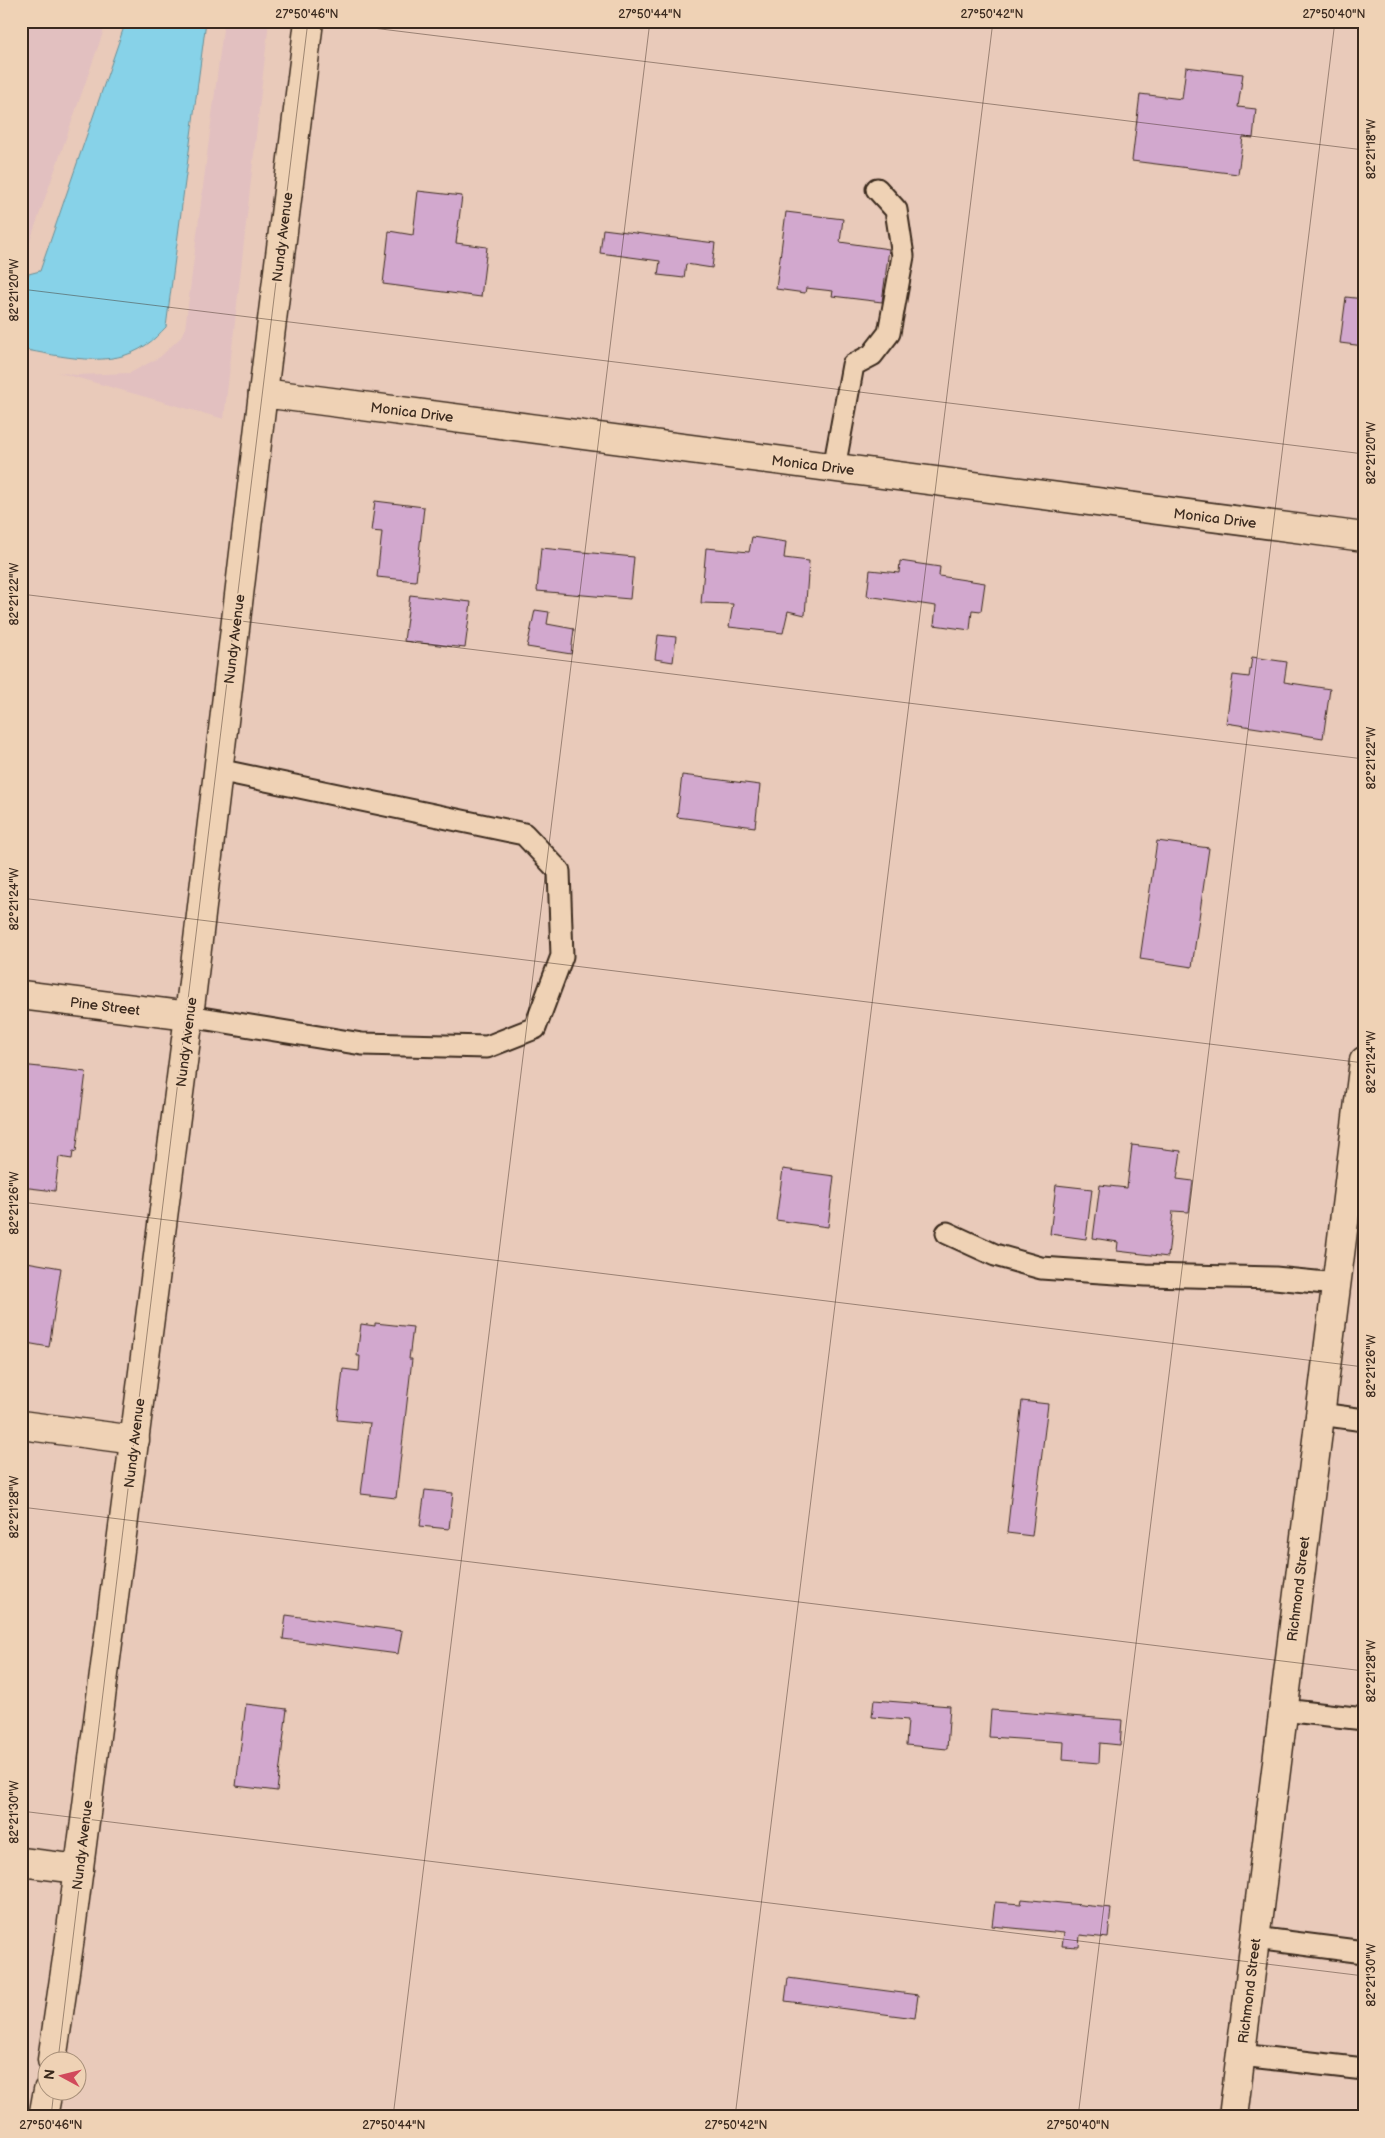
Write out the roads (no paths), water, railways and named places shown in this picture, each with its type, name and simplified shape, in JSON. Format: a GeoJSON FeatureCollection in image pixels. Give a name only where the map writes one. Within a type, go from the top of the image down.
{"type":"FeatureCollection","features":[{"type":"Feature","properties":{"kind":"street","name":"Nundy Avenue"},"geometry":{"type":"LineString","coordinates":[[53,2050],[79,1869],[189,1016],[309,21]]}},
{"type":"Feature","properties":{"kind":"street","name":"Monica Drive"},"geometry":{"type":"LineString","coordinates":[[263,393],[1364,537]]}},
{"type":"Feature","properties":{"kind":"street","name":"Pine Street"},"geometry":{"type":"LineString","coordinates":[[21,995],[189,1016]]}},
{"type":"Feature","properties":{"kind":"street","name":"Richmond Street"},"geometry":{"type":"LineString","coordinates":[[1233,2117],[1364,1061]]}},
{"type":"Feature","properties":{"kind":"street"},"geometry":{"type":"LineString","coordinates":[[21,1425],[134,1440]]}},
{"type":"Feature","properties":{"kind":"street"},"geometry":{"type":"LineString","coordinates":[[21,1862],[79,1869]]}},
{"type":"Feature","properties":{"kind":"street"},"geometry":{"type":"LineString","coordinates":[[44,2117],[47,2100]]}},
{"type":"Feature","properties":{"kind":"lane"},"geometry":{"type":"LineString","coordinates":[[834,468],[853,366],[872,355],[889,333],[904,256],[896,210],[877,189]]}},
{"type":"Feature","properties":{"kind":"lane"},"geometry":{"type":"LineString","coordinates":[[189,1016],[362,1044],[487,1047],[535,1028],[562,956],[559,871],[524,834],[218,770]]}},
{"type":"Feature","properties":{"kind":"lane"},"geometry":{"type":"LineString","coordinates":[[948,1233],[995,1255],[1040,1268],[1146,1275],[1275,1278],[1336,1284]]}},
{"type":"Feature","properties":{"kind":"lane"},"geometry":{"type":"LineString","coordinates":[[1320,1414],[1364,1420]]}},
{"type":"Feature","properties":{"kind":"lane"},"geometry":{"type":"LineString","coordinates":[[1283,1710],[1364,1719]]}},
{"type":"Feature","properties":{"kind":"lane"},"geometry":{"type":"LineString","coordinates":[[1255,1938],[1364,1952]]}},
{"type":"Feature","properties":{"kind":"lane"},"geometry":{"type":"LineString","coordinates":[[1241,2055],[1364,2069]]}},
{"type":"Feature","properties":{"kind":"water"},"geometry":{"type":"Polygon","coordinates":[[[126,21],[206,21],[166,327],[146,345],[132,353],[117,357],[85,359],[21,349],[21,276],[40,271],[126,21]]]}}]}
